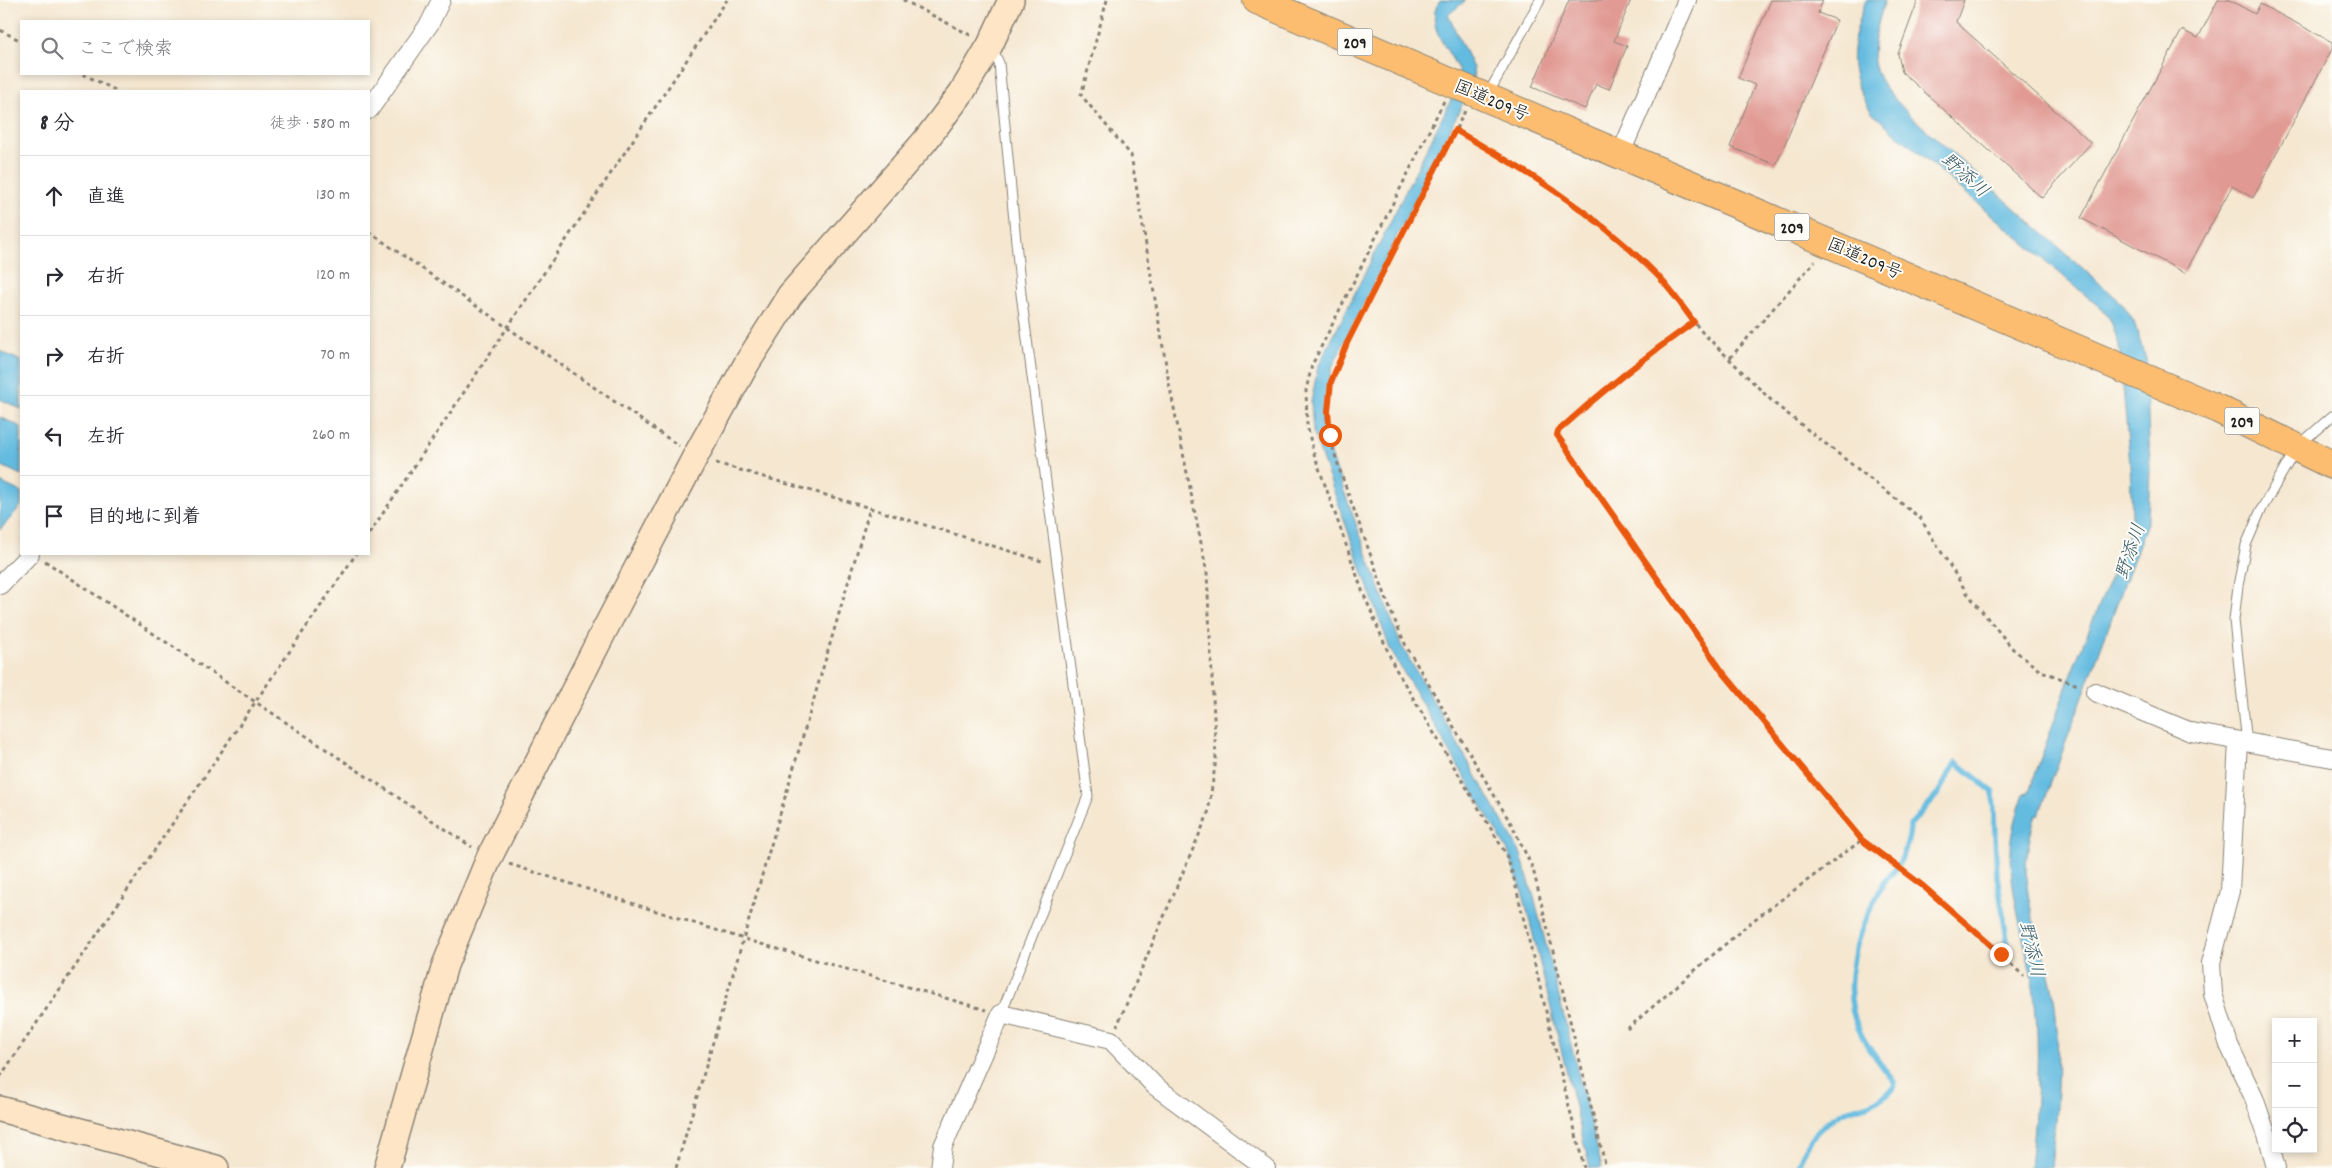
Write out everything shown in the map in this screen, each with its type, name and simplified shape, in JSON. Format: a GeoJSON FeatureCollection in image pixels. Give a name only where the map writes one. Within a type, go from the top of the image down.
{"type":"FeatureCollection","features":[{"type":"Feature","properties":{"kind":"highway","name":"国道209号"},"geometry":{"type":"LineString","coordinates":[[1257,0],[1465,92],[1620,154],[2218,409],[2332,465]]}},
{"type":"Feature","properties":{"kind":"street"},"geometry":{"type":"LineString","coordinates":[[370,109],[430,23],[442,0]]}},
{"type":"Feature","properties":{"kind":"street"},"geometry":{"type":"LineString","coordinates":[[387,1168],[445,965],[490,858],[604,631],[696,457],[747,363],[790,295],[925,141],[962,92],[990,46],[1011,0]]}},
{"type":"Feature","properties":{"kind":"street"},"geometry":{"type":"LineString","coordinates":[[1620,154],[1687,0]]}},
{"type":"Feature","properties":{"kind":"street"},"geometry":{"type":"LineString","coordinates":[[0,586],[36,556]]}},
{"type":"Feature","properties":{"kind":"street"},"geometry":{"type":"LineString","coordinates":[[2095,692],[2191,732],[2242,743],[2332,758]]}},
{"type":"Feature","properties":{"kind":"street"},"geometry":{"type":"LineString","coordinates":[[2242,743],[2230,891],[2211,963],[2213,994],[2229,1045],[2254,1098],[2276,1168]]}},
{"type":"Feature","properties":{"kind":"street"},"geometry":{"type":"LineString","coordinates":[[940,1168],[943,1146],[1001,1014],[1111,1040],[1155,1086],[1266,1168]]}},
{"type":"Feature","properties":{"kind":"street"},"geometry":{"type":"LineString","coordinates":[[0,1109],[216,1168]]}},
{"type":"Feature","properties":{"kind":"lane"},"geometry":{"type":"LineString","coordinates":[[1465,92],[1540,0]]}},
{"type":"Feature","properties":{"kind":"lane"},"geometry":{"type":"LineString","coordinates":[[990,46],[999,63],[1021,294],[1088,796],[1001,1014]]}},
{"type":"Feature","properties":{"kind":"lane"},"geometry":{"type":"LineString","coordinates":[[2242,743],[2234,620],[2246,545],[2260,512],[2297,447],[2332,416]]}},
{"type":"Feature","properties":{"kind":"path"},"geometry":{"type":"LineString","coordinates":[[370,533],[727,0]]}},
{"type":"Feature","properties":{"kind":"path"},"geometry":{"type":"LineString","coordinates":[[903,0],[990,46]]}},
{"type":"Feature","properties":{"kind":"path"},"geometry":{"type":"LineString","coordinates":[[1107,0],[1081,95],[1131,155],[1169,384],[1207,573],[1216,759],[1208,814],[1111,1040]]}},
{"type":"Feature","properties":{"kind":"path"},"geometry":{"type":"LineString","coordinates":[[0,30],[20,40]]}},
{"type":"Feature","properties":{"kind":"path"},"geometry":{"type":"LineString","coordinates":[[85,75],[115,90]]}},
{"type":"Feature","properties":{"kind":"path"},"geometry":{"type":"LineString","coordinates":[[1465,92],[1312,364],[1306,390],[1306,425],[1313,451],[1362,590],[1394,666],[1506,854],[1514,879],[1584,1168]]}},
{"type":"Feature","properties":{"kind":"path"},"geometry":{"type":"LineString","coordinates":[[1606,1168],[1532,870],[1513,827],[1406,646],[1340,471],[1330,435],[1328,411],[1331,382],[1347,343],[1455,130],[1526,172],[1597,220],[1657,275],[1694,322],[1775,404],[1920,518],[1967,593],[2013,649],[2039,670],[2095,692]]}},
{"type":"Feature","properties":{"kind":"path"},"geometry":{"type":"LineString","coordinates":[[370,233],[696,457],[1058,566]]}},
{"type":"Feature","properties":{"kind":"path"},"geometry":{"type":"LineString","coordinates":[[1730,358],[1831,243]]}},
{"type":"Feature","properties":{"kind":"path"},"geometry":{"type":"LineString","coordinates":[[1694,322],[1647,355],[1592,400],[1558,431],[1557,435],[1722,671],[1862,840],[1923,886],[2024,976]]}},
{"type":"Feature","properties":{"kind":"path"},"geometry":{"type":"LineString","coordinates":[[676,1168],[870,508]]}},
{"type":"Feature","properties":{"kind":"path"},"geometry":{"type":"LineString","coordinates":[[0,1077],[355,555]]}},
{"type":"Feature","properties":{"kind":"path"},"geometry":{"type":"LineString","coordinates":[[36,556],[490,858],[744,939],[1001,1014]]}},
{"type":"Feature","properties":{"kind":"path"},"geometry":{"type":"LineString","coordinates":[[1627,1029],[1751,922],[1862,840]]}},
{"type":"Feature","properties":{"kind":"water"},"geometry":{"type":"Polygon","coordinates":[[[1440,0],[1466,0],[1448,15],[1473,68],[1474,78],[1333,365],[1323,402],[1323,421],[1327,442],[1337,472],[1400,643],[1520,852],[1534,897],[1602,1168],[1590,1168],[1524,898],[1509,853],[1390,649],[1313,433],[1311,402],[1318,367],[1452,98],[1459,72],[1439,37],[1436,28],[1434,19],[1440,0]]]}},
{"type":"Feature","properties":{"kind":"water","name":"野添川"},"geometry":{"type":"Polygon","coordinates":[[[1866,0],[1885,0],[1873,52],[1879,77],[1887,89],[1913,118],[2123,304],[2134,322],[2146,359],[2150,469],[2148,520],[2039,815],[2036,814],[2027,857],[2027,888],[2030,905],[2052,988],[2057,1025],[2057,1086],[2051,1168],[2030,1168],[2037,1081],[2036,1016],[2031,976],[2013,888],[2011,845],[2015,822],[2024,793],[2028,794],[2072,671],[2129,533],[2132,518],[2130,464],[2119,345],[2111,321],[2103,310],[1872,113],[1857,83],[1852,58],[1856,31],[1866,0]]]}},
{"type":"Feature","properties":{"kind":"water"},"geometry":{"type":"Polygon","coordinates":[[[0,351],[20,361],[20,409],[0,399],[0,351]]]}},
{"type":"Feature","properties":{"kind":"water"},"geometry":{"type":"Polygon","coordinates":[[[0,417],[20,427],[20,475],[0,465],[0,417]]]}},
{"type":"Feature","properties":{"kind":"water"},"geometry":{"type":"Polygon","coordinates":[[[0,482],[20,492],[20,507],[0,530],[0,482]]]}},
{"type":"Feature","properties":{"kind":"building"},"geometry":{"type":"Polygon","coordinates":[[[1569,0],[1631,0],[1614,41],[1627,46],[1609,89],[1596,84],[1585,109],[1532,87],[1569,0]]]}},
{"type":"Feature","properties":{"kind":"building"},"geometry":{"type":"Polygon","coordinates":[[[1771,0],[1823,0],[1818,13],[1837,20],[1776,165],[1730,147],[1755,85],[1738,78],[1771,0]]]}},
{"type":"Feature","properties":{"kind":"building"},"geometry":{"type":"Polygon","coordinates":[[[1918,0],[1964,0],[1956,22],[2091,143],[2042,198],[1902,72],[1898,54],[1918,0]]]}},
{"type":"Feature","properties":{"kind":"building"},"geometry":{"type":"Polygon","coordinates":[[[2218,0],[2229,0],[2255,14],[2260,4],[2332,42],[2332,49],[2253,198],[2232,186],[2185,273],[2081,218],[2182,30],[2198,38],[2218,0]]]}},
{"type":"Feature","properties":{"kind":"waterway"},"geometry":{"type":"LineString","coordinates":[[1798,1168],[1805,1149],[1824,1125],[1841,1114],[1880,1099],[1894,1087],[1895,1083],[1873,1054],[1862,1036],[1854,1017],[1851,998],[1854,958],[1866,918],[1884,883],[1903,855],[1909,837],[1910,825],[1937,795],[1956,762],[1993,792],[1997,876],[2009,952]]}},
{"type":"Feature","properties":{"kind":"route"},"geometry":{"type":"LineString","coordinates":[[1330,435],[1328,411],[1331,382],[1347,343],[1455,130],[1557,191],[1597,220],[1657,275],[1694,322],[1647,355],[1592,400],[1558,431],[1557,435],[1722,671],[1862,840],[1923,886],[2001,954]]}}]}
